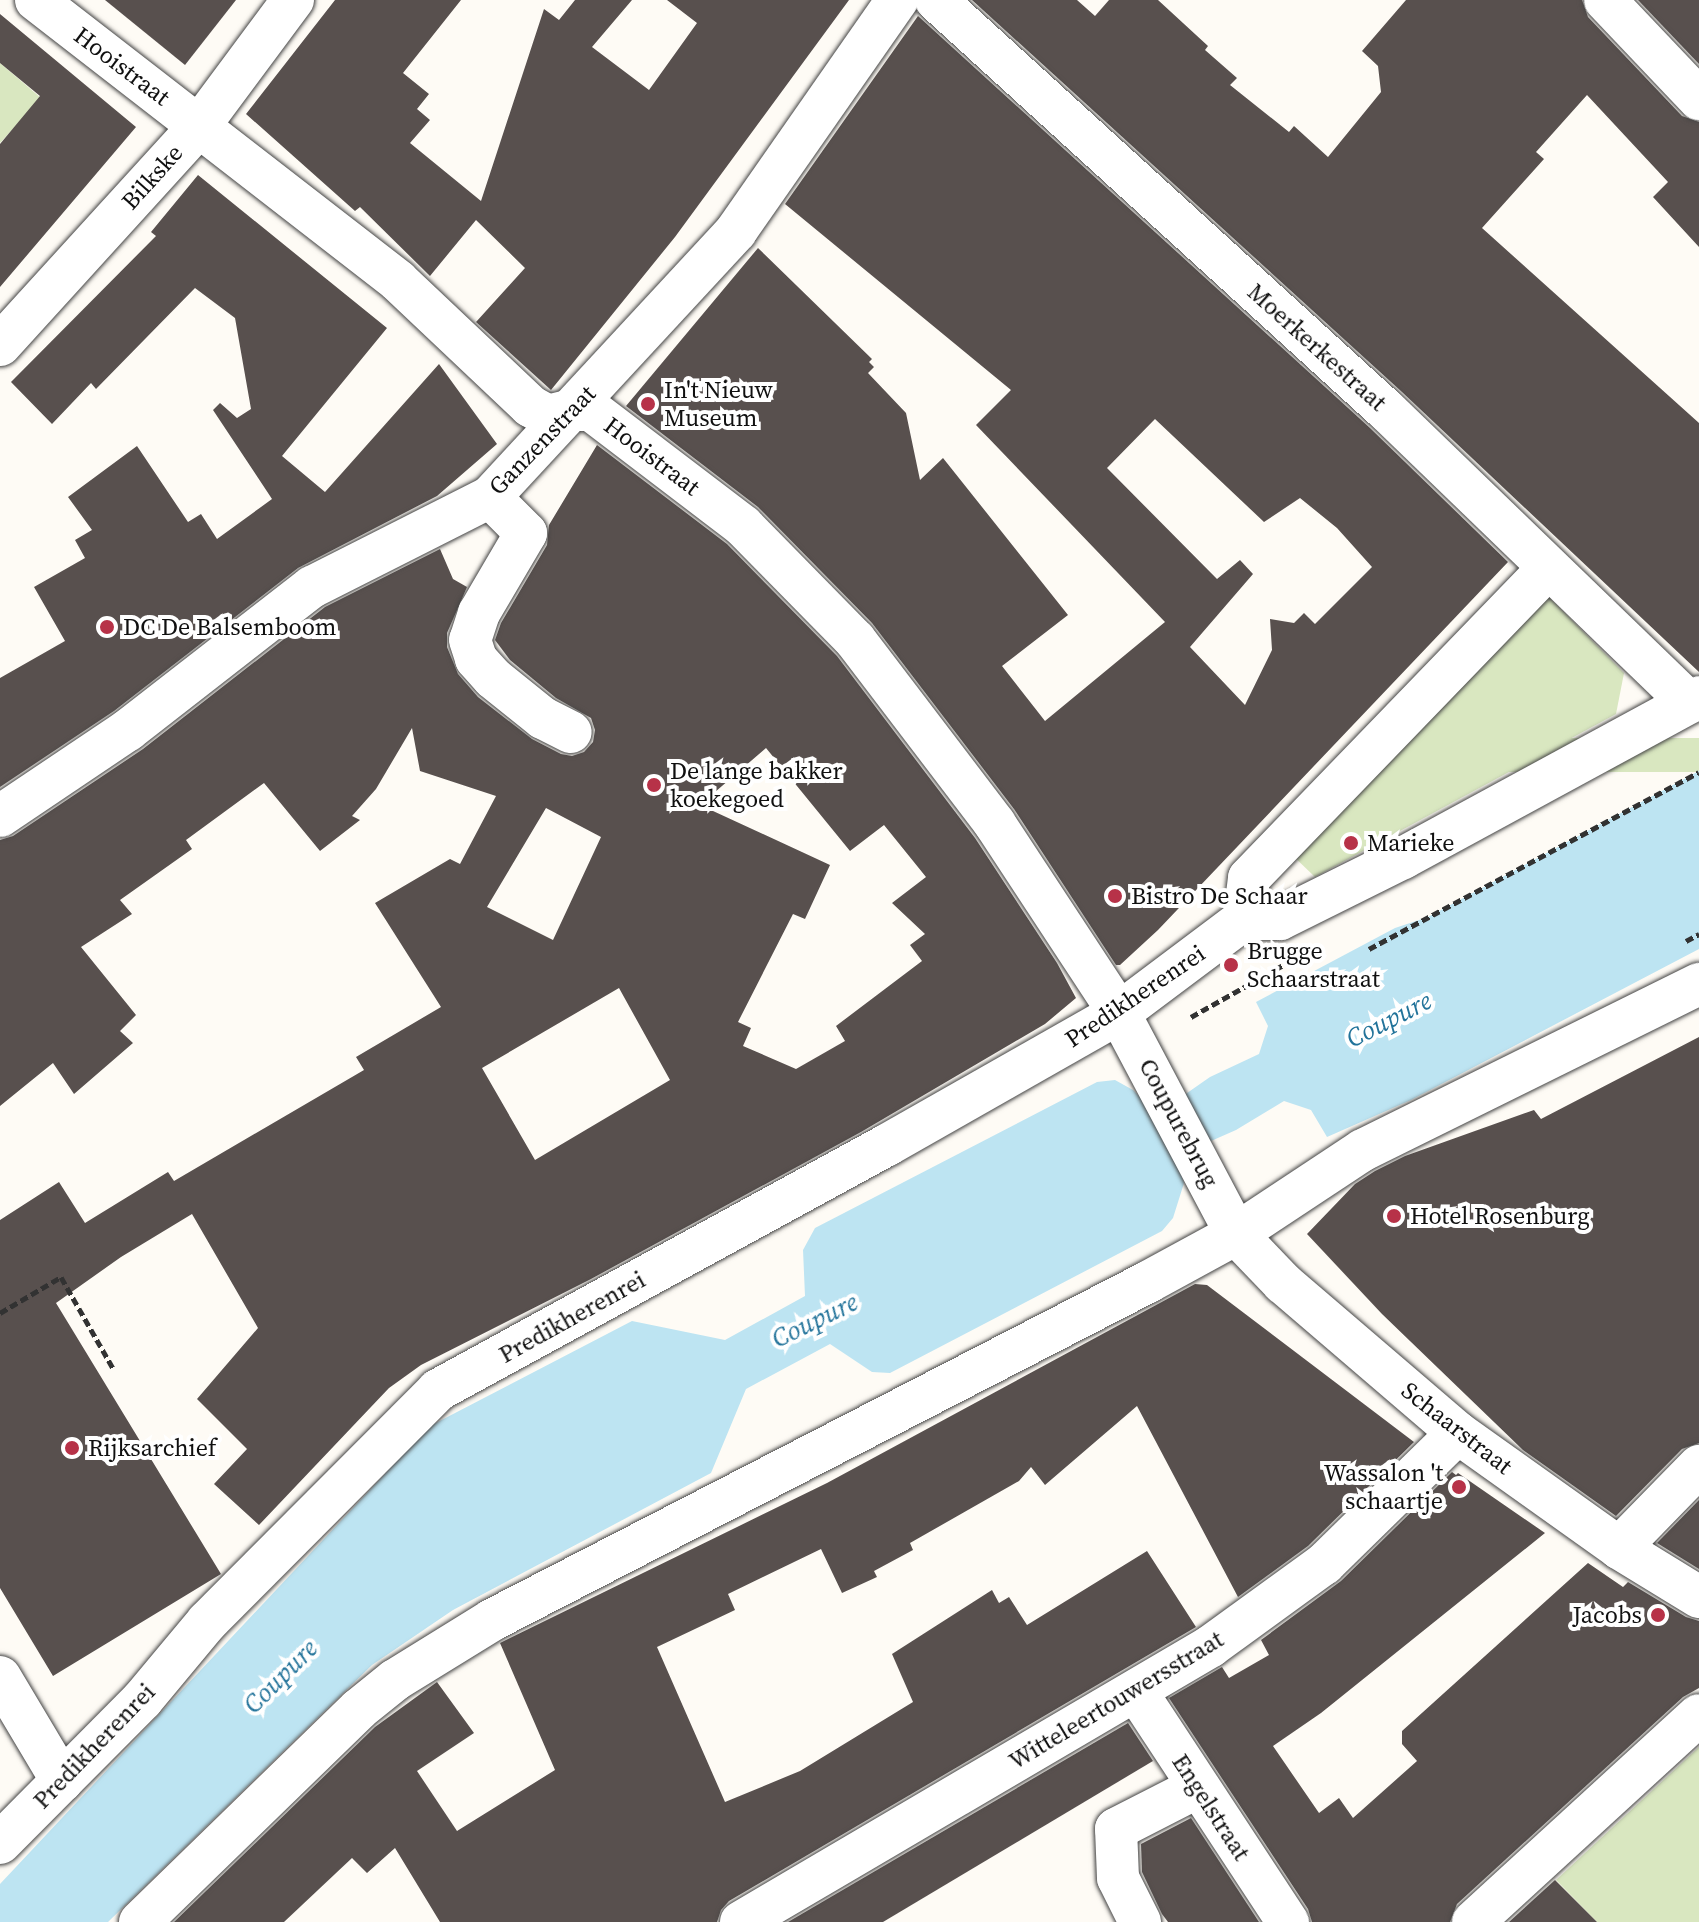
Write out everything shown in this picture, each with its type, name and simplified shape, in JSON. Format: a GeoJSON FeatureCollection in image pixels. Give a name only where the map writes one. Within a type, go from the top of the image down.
{"type":"FeatureCollection","features":[{"type":"Feature","properties":{"kind":"street","name":"Hooistraat"},"geometry":{"type":"LineString","coordinates":[[36,0],[398,281],[530,406],[548,416],[572,410],[591,410],[743,526],[855,640],[995,824],[1119,1013]]}},
{"type":"Feature","properties":{"kind":"street","name":"Bilkske"},"geometry":{"type":"LineString","coordinates":[[0,345],[200,125],[293,0]]}},
{"type":"Feature","properties":{"kind":"street","name":"Ganzenstraat"},"geometry":{"type":"LineString","coordinates":[[0,816],[128,730],[312,587],[490,497],[736,231],[897,0]]}},
{"type":"Feature","properties":{"kind":"street","name":"Moerkerkestraat"},"geometry":{"type":"LineString","coordinates":[[936,0],[1386,410],[1548,568],[1694,700]]}},
{"type":"Feature","properties":{"kind":"street"},"geometry":{"type":"LineString","coordinates":[[1605,0],[1699,99]]}},
{"type":"Feature","properties":{"kind":"street"},"geometry":{"type":"LineString","coordinates":[[490,497],[526,533],[479,613],[470,640],[476,659],[493,678],[543,718],[571,732]]}},
{"type":"Feature","properties":{"kind":"street"},"geometry":{"type":"LineString","coordinates":[[1548,568],[1249,878],[1244,919],[1280,919],[1403,858],[1694,700]]}},
{"type":"Feature","properties":{"kind":"street","name":"Predikherenrei"},"geometry":{"type":"LineString","coordinates":[[0,1843],[142,1700],[207,1622],[438,1390],[874,1152],[1119,1013],[1244,919]]}},
{"type":"Feature","properties":{"kind":"street"},"geometry":{"type":"LineString","coordinates":[[140,1922],[359,1709],[395,1680],[492,1620],[895,1416],[1227,1216],[1699,984]]}},
{"type":"Feature","properties":{"kind":"street","name":"Coupurebrug"},"geometry":{"type":"LineString","coordinates":[[1119,1013],[1227,1216]]}},
{"type":"Feature","properties":{"kind":"street","name":"Schaarstraat"},"geometry":{"type":"LineString","coordinates":[[1227,1216],[1283,1283],[1458,1433],[1619,1548],[1699,1597]]}},
{"type":"Feature","properties":{"kind":"street","name":"Witteleertouwersstraat"},"geometry":{"type":"LineString","coordinates":[[741,1922],[1211,1646],[1324,1564],[1458,1433]]}},
{"type":"Feature","properties":{"kind":"street"},"geometry":{"type":"LineString","coordinates":[[1619,1548],[1699,1466]]}},
{"type":"Feature","properties":{"kind":"street"},"geometry":{"type":"LineString","coordinates":[[0,1677],[62,1781]]}},
{"type":"Feature","properties":{"kind":"street","name":"Engelstraat"},"geometry":{"type":"LineString","coordinates":[[1136,1691],[1288,1922]]}},
{"type":"Feature","properties":{"kind":"street"},"geometry":{"type":"LineString","coordinates":[[1473,1922],[1699,1715]]}},
{"type":"Feature","properties":{"kind":"street"},"geometry":{"type":"LineString","coordinates":[[1140,1922],[1118,1878],[1116,1829],[1198,1787]]}},
{"type":"Feature","properties":{"kind":"path"},"geometry":{"type":"LineString","coordinates":[[1369,949],[1699,772]]}},
{"type":"Feature","properties":{"kind":"path"},"geometry":{"type":"LineString","coordinates":[[0,1313],[61,1277],[113,1368]]}},
{"type":"Feature","properties":{"kind":"green space"},"geometry":{"type":"Polygon","coordinates":[[[0,63],[41,98],[0,143],[0,63]]]}},
{"type":"Feature","properties":{"kind":"green space"},"geometry":{"type":"Polygon","coordinates":[[[1543,591],[1624,673],[1616,714],[1315,877],[1290,853],[1543,591]]]}},
{"type":"Feature","properties":{"kind":"green space"},"geometry":{"type":"Polygon","coordinates":[[[1378,738],[1699,738],[1699,772],[1378,772],[1378,738]]]}},
{"type":"Feature","properties":{"kind":"green space"},"geometry":{"type":"Polygon","coordinates":[[[1699,1747],[1699,1922],[1597,1922],[1556,1880],[1699,1747]]]}},
{"type":"Feature","properties":{"kind":"water","name":"Coupure"},"geometry":{"type":"Polygon","coordinates":[[[1699,771],[1699,949],[1411,1100],[1327,1137],[1311,1110],[1284,1101],[1236,1130],[1177,1156],[1184,1183],[1173,1218],[1162,1231],[890,1373],[872,1372],[830,1344],[746,1389],[711,1473],[453,1610],[372,1665],[108,1922],[0,1922],[0,1884],[430,1426],[632,1321],[725,1340],[805,1296],[803,1250],[815,1228],[1097,1082],[1115,1080],[1133,1090],[1157,1114],[1210,1077],[1259,1054],[1268,1026],[1256,1002],[1395,928],[1428,917],[1699,771]]]}},
{"type":"Feature","properties":{"kind":"building"},"geometry":{"type":"Polygon","coordinates":[[[105,0],[236,0],[185,65],[105,0]]]}},
{"type":"Feature","properties":{"kind":"building"},"geometry":{"type":"Polygon","coordinates":[[[335,0],[461,0],[403,73],[429,94],[417,109],[430,120],[410,143],[481,201],[544,9],[559,20],[575,0],[632,0],[592,47],[649,90],[697,23],[667,0],[849,0],[675,237],[551,390],[476,322],[525,268],[476,220],[430,276],[360,207],[355,211],[246,114],[335,0]]]}},
{"type":"Feature","properties":{"kind":"building"},"geometry":{"type":"Polygon","coordinates":[[[972,0],[1077,0],[1095,16],[1109,0],[1158,0],[1208,46],[1205,50],[1237,78],[1230,85],[1289,132],[1294,126],[1328,157],[1381,92],[1378,66],[1362,51],[1406,0],[1582,0],[1588,17],[1682,116],[1699,122],[1699,247],[1653,197],[1668,182],[1587,95],[1536,152],[1544,159],[1482,228],[1699,423],[1699,672],[1402,392],[972,0]]]}},
{"type":"Feature","properties":{"kind":"building"},"geometry":{"type":"Polygon","coordinates":[[[1638,0],[1699,0],[1699,64],[1638,0]]]}},
{"type":"Feature","properties":{"kind":"building"},"geometry":{"type":"Polygon","coordinates":[[[0,14],[136,127],[0,287],[0,144],[40,96],[0,63],[0,14]]]}},
{"type":"Feature","properties":{"kind":"building"},"geometry":{"type":"Polygon","coordinates":[[[918,16],[1370,428],[1508,562],[1158,930],[1120,965],[1116,965],[1014,809],[872,623],[758,507],[626,406],[758,248],[872,359],[869,362],[874,367],[868,373],[906,413],[920,480],[943,458],[1068,615],[1002,666],[1045,721],[1165,622],[976,425],[1011,390],[785,204],[918,16]],[[1155,419],[1107,468],[1217,579],[1240,560],[1253,574],[1190,647],[1245,705],[1272,650],[1270,619],[1294,623],[1304,613],[1315,624],[1372,567],[1337,528],[1300,498],[1264,522],[1155,419]]]}},
{"type":"Feature","properties":{"kind":"building"},"geometry":{"type":"Polygon","coordinates":[[[198,175],[387,328],[282,456],[325,492],[439,364],[497,444],[437,496],[298,568],[114,711],[0,787],[0,678],[65,641],[34,587],[85,558],[75,540],[92,530],[68,497],[137,446],[188,522],[201,514],[217,539],[272,499],[213,410],[220,403],[237,418],[251,409],[235,318],[195,288],[96,389],[91,383],[52,424],[11,382],[156,236],[151,232],[198,175]]]}},
{"type":"Feature","properties":{"kind":"building"},"geometry":{"type":"Polygon","coordinates":[[[597,445],[727,544],[837,656],[975,838],[1057,963],[1076,998],[1045,1024],[861,1132],[591,1279],[421,1365],[389,1388],[259,1525],[214,1484],[247,1449],[197,1399],[258,1328],[192,1214],[121,1257],[56,1303],[221,1574],[53,1676],[0,1588],[0,1220],[59,1182],[85,1223],[168,1172],[174,1181],[364,1070],[356,1057],[441,1007],[375,903],[450,859],[460,864],[496,796],[420,771],[412,728],[376,789],[352,816],[360,820],[320,851],[264,783],[186,840],[192,849],[120,900],[132,914],[81,947],[136,1015],[120,1031],[133,1043],[74,1094],[53,1063],[0,1106],[0,840],[13,836],[143,749],[325,607],[440,549],[453,579],[467,587],[447,633],[447,647],[458,674],[478,697],[532,739],[561,754],[572,756],[584,752],[593,742],[595,730],[591,718],[556,698],[510,660],[495,640],[501,623],[547,545],[549,525],[597,445]],[[766,748],[700,805],[830,865],[805,919],[793,914],[738,1022],[751,1028],[743,1046],[796,1069],[845,1041],[836,1026],[922,961],[910,945],[925,934],[892,903],[926,877],[884,825],[850,851],[766,748]],[[546,808],[487,907],[553,940],[601,837],[546,808]],[[619,988],[482,1068],[535,1160],[670,1080],[619,988]]]}},
{"type":"Feature","properties":{"kind":"building"},"geometry":{"type":"Polygon","coordinates":[[[1699,1037],[1699,1443],[1682,1449],[1616,1516],[1523,1450],[1382,1314],[1307,1234],[1355,1184],[1375,1171],[1405,1156],[1534,1110],[1541,1119],[1699,1037]]]}},
{"type":"Feature","properties":{"kind":"building"},"geometry":{"type":"Polygon","coordinates":[[[1195,1284],[1207,1285],[1414,1442],[1308,1546],[1238,1597],[1137,1406],[1045,1485],[1031,1467],[1019,1481],[910,1543],[913,1550],[874,1571],[877,1577],[842,1593],[821,1549],[728,1594],[735,1610],[657,1647],[725,1802],[800,1771],[913,1702],[892,1654],[992,1590],[999,1603],[1009,1597],[1027,1625],[1147,1551],[1196,1627],[729,1901],[721,1910],[717,1922],[440,1922],[395,1848],[367,1873],[352,1858],[284,1922],[174,1922],[375,1727],[437,1682],[474,1733],[417,1771],[457,1831],[555,1770],[500,1643],[827,1483],[1195,1284]]]}},
{"type":"Feature","properties":{"kind":"building"},"geometry":{"type":"Polygon","coordinates":[[[1452,1472],[1458,1473],[1545,1533],[1321,1713],[1273,1746],[1319,1813],[1339,1798],[1353,1818],[1417,1761],[1402,1744],[1402,1731],[1588,1563],[1623,1587],[1628,1582],[1686,1617],[1699,1621],[1699,1688],[1683,1697],[1457,1904],[1450,1922],[1312,1922],[1308,1909],[1169,1698],[1222,1667],[1229,1678],[1269,1655],[1261,1640],[1341,1581],[1452,1472]]]}},
{"type":"Feature","properties":{"kind":"building"},"geometry":{"type":"Polygon","coordinates":[[[1699,1500],[1699,1569],[1657,1543],[1699,1500]]]}},
{"type":"Feature","properties":{"kind":"building"},"geometry":{"type":"Polygon","coordinates":[[[1128,1723],[1153,1761],[883,1922],[788,1922],[1128,1723]]]}},
{"type":"Feature","properties":{"kind":"building"},"geometry":{"type":"Polygon","coordinates":[[[1191,1818],[1259,1922],[1168,1922],[1162,1914],[1142,1872],[1141,1844],[1191,1818]]]}},
{"type":"Feature","properties":{"kind":"building"},"geometry":{"type":"Polygon","coordinates":[[[1555,1880],[1597,1922],[1509,1922],[1555,1880]]]}},
{"type":"Feature","properties":{"kind":"place","name":"In't Nieuw Museum"},"geometry":{"type":"Point","coordinates":[648,404]}},
{"type":"Feature","properties":{"kind":"place","name":"DC De Balsemboom"},"geometry":{"type":"Point","coordinates":[107,627]}},
{"type":"Feature","properties":{"kind":"place","name":"De lange bakker koekegoed"},"geometry":{"type":"Point","coordinates":[654,785]}},
{"type":"Feature","properties":{"kind":"place","name":"Marieke"},"geometry":{"type":"Point","coordinates":[1351,843]}},
{"type":"Feature","properties":{"kind":"place","name":"Bistro De Schaar"},"geometry":{"type":"Point","coordinates":[1115,896]}},
{"type":"Feature","properties":{"kind":"place","name":"Brugge Schaarstraat"},"geometry":{"type":"Point","coordinates":[1231,965]}},
{"type":"Feature","properties":{"kind":"place","name":"Hotel Rosenburg"},"geometry":{"type":"Point","coordinates":[1394,1216]}},
{"type":"Feature","properties":{"kind":"place","name":"Rijksarchief"},"geometry":{"type":"Point","coordinates":[72,1448]}},
{"type":"Feature","properties":{"kind":"place","name":"Wassalon 't schaartje"},"geometry":{"type":"Point","coordinates":[1459,1487]}},
{"type":"Feature","properties":{"kind":"place","name":"Jacobs"},"geometry":{"type":"Point","coordinates":[1658,1615]}}]}
